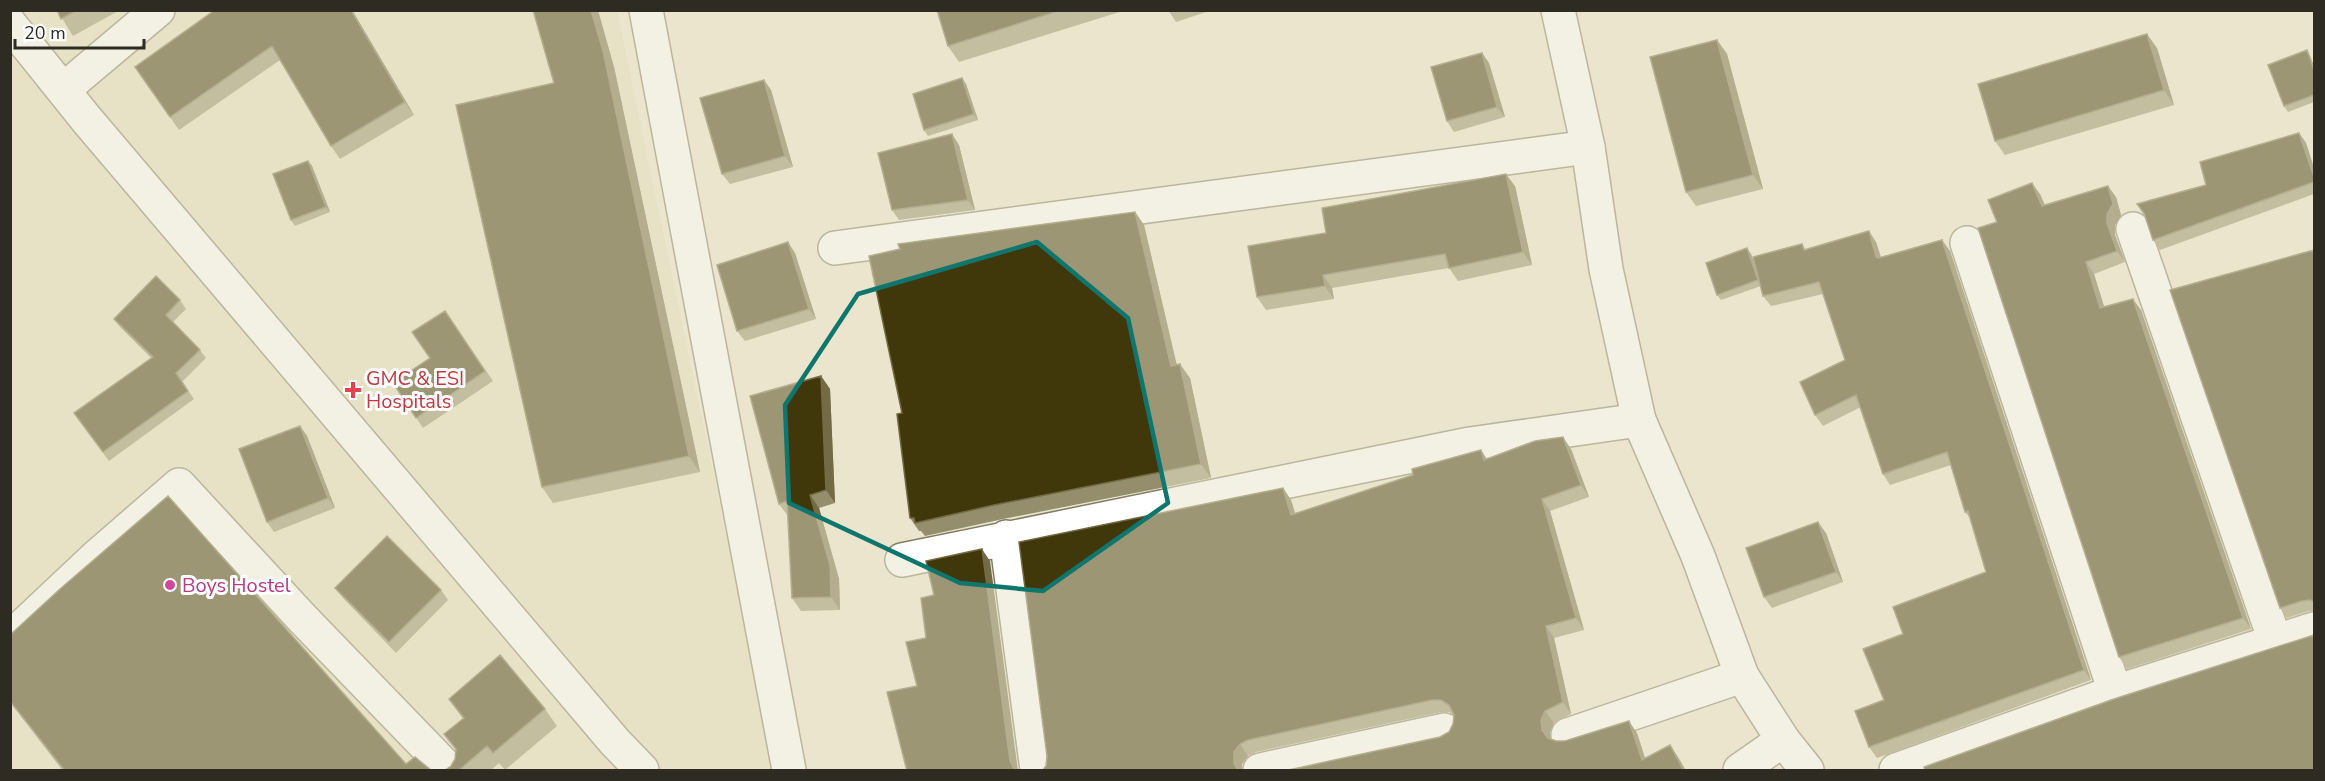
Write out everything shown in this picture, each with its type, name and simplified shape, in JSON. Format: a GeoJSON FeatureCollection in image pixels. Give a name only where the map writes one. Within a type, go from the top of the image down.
{"type":"FeatureCollection","features":[{"type":"Feature","properties":{"kind":"street"},"geometry":{"type":"LineString","coordinates":[[63,90],[158,10]]}},
{"type":"Feature","properties":{"kind":"street"},"geometry":{"type":"LineString","coordinates":[[646,10],[789,771]]}},
{"type":"Feature","properties":{"kind":"street"},"geometry":{"type":"LineString","coordinates":[[1558,10],[1588,147],[1606,269],[1639,420],[1698,556],[1742,676],[1782,740],[1807,771]]}},
{"type":"Feature","properties":{"kind":"street"},"geometry":{"type":"LineString","coordinates":[[10,24],[63,90],[642,771]]}},
{"type":"Feature","properties":{"kind":"street"},"geometry":{"type":"LineString","coordinates":[[835,248],[1588,147]]}},
{"type":"Feature","properties":{"kind":"street"},"geometry":{"type":"LineString","coordinates":[[2133,229],[2275,641]]}},
{"type":"Feature","properties":{"kind":"street"},"geometry":{"type":"LineString","coordinates":[[1966,243],[2115,692]]}},
{"type":"Feature","properties":{"kind":"street"},"geometry":{"type":"LineString","coordinates":[[902,560],[1470,444],[1639,420]]}},
{"type":"Feature","properties":{"kind":"street"},"geometry":{"type":"LineString","coordinates":[[10,638],[96,557],[179,485],[303,619],[449,771]]}},
{"type":"Feature","properties":{"kind":"street"},"geometry":{"type":"LineString","coordinates":[[1006,537],[1037,771]]}},
{"type":"Feature","properties":{"kind":"street"},"geometry":{"type":"LineString","coordinates":[[1896,771],[2115,692],[2314,629]]}},
{"type":"Feature","properties":{"kind":"street"},"geometry":{"type":"LineString","coordinates":[[1568,735],[1742,676]]}},
{"type":"Feature","properties":{"kind":"street"},"geometry":{"type":"LineString","coordinates":[[1260,771],[1444,730]]}},
{"type":"Feature","properties":{"kind":"street"},"geometry":{"type":"LineString","coordinates":[[1740,771],[1782,740]]}},
{"type":"Feature","properties":{"kind":"highlighted area"},"geometry":{"type":"Polygon","coordinates":[[[1037,242],[1128,318],[1168,503],[1043,591],[960,583],[789,503],[785,405],[858,294],[1037,242]]]}},
{"type":"Feature","properties":{"kind":"shaded area","name":"GMC & ESI Hospitals"},"geometry":{"type":"Polygon","coordinates":[[[10,11],[617,11],[775,770],[11,770],[10,11]]]}},
{"type":"Feature","properties":{"kind":"building"},"geometry":{"type":"Polygon","coordinates":[[[57,10],[77,10],[61,19],[57,10]]]}},
{"type":"Feature","properties":{"kind":"building"},"geometry":{"type":"Polygon","coordinates":[[[215,10],[351,10],[405,102],[331,146],[272,46],[170,117],[135,67],[215,10]]]}},
{"type":"Feature","properties":{"kind":"building"},"geometry":{"type":"Polygon","coordinates":[[[533,10],[591,10],[603,51],[689,456],[542,487],[456,105],[554,83],[533,10]]]}},
{"type":"Feature","properties":{"kind":"building"},"geometry":{"type":"Polygon","coordinates":[[[937,10],[1061,10],[948,46],[937,10]]]}},
{"type":"Feature","properties":{"kind":"building"},"geometry":{"type":"Polygon","coordinates":[[[2147,34],[2164,90],[1995,141],[1978,84],[2147,34]]]}},
{"type":"Feature","properties":{"kind":"building"},"geometry":{"type":"Polygon","coordinates":[[[1717,40],[1753,175],[1686,192],[1650,57],[1717,40]]]}},
{"type":"Feature","properties":{"kind":"building"},"geometry":{"type":"Polygon","coordinates":[[[2307,50],[2314,70],[2314,95],[2284,106],[2268,65],[2307,50]]]}},
{"type":"Feature","properties":{"kind":"building"},"geometry":{"type":"Polygon","coordinates":[[[1482,53],[1497,107],[1447,121],[1431,67],[1482,53]]]}},
{"type":"Feature","properties":{"kind":"building"},"geometry":{"type":"Polygon","coordinates":[[[962,78],[974,114],[924,130],[913,94],[962,78]]]}},
{"type":"Feature","properties":{"kind":"building"},"geometry":{"type":"Polygon","coordinates":[[[764,80],[785,156],[722,174],[700,98],[764,80]]]}},
{"type":"Feature","properties":{"kind":"building"},"geometry":{"type":"Polygon","coordinates":[[[2299,133],[2314,182],[2153,240],[2144,213],[2137,204],[2206,185],[2200,162],[2299,133]]]}},
{"type":"Feature","properties":{"kind":"building"},"geometry":{"type":"Polygon","coordinates":[[[952,134],[968,200],[892,210],[878,153],[952,134]]]}},
{"type":"Feature","properties":{"kind":"building"},"geometry":{"type":"Polygon","coordinates":[[[308,161],[326,207],[291,220],[273,174],[308,161]]]}},
{"type":"Feature","properties":{"kind":"building"},"geometry":{"type":"Polygon","coordinates":[[[1506,174],[1523,252],[1449,268],[1445,254],[1323,275],[1325,286],[1257,297],[1248,246],[1326,233],[1322,208],[1506,174]]]}},
{"type":"Feature","properties":{"kind":"building"},"geometry":{"type":"Polygon","coordinates":[[[2032,183],[2042,206],[2108,186],[2113,204],[2107,214],[2107,223],[2117,251],[2086,262],[2100,308],[2133,299],[2243,618],[2119,657],[1978,228],[1997,222],[1988,200],[2032,183]]]}},
{"type":"Feature","properties":{"kind":"building"},"geometry":{"type":"Polygon","coordinates":[[[1135,212],[1171,366],[1180,364],[1201,464],[915,523],[914,518],[910,518],[897,414],[902,413],[869,256],[900,249],[898,244],[1135,212]]]}},
{"type":"Feature","properties":{"kind":"building"},"geometry":{"type":"Polygon","coordinates":[[[1869,231],[1876,257],[1879,258],[1942,240],[2084,670],[1869,747],[1855,711],[1884,700],[1863,649],[1903,634],[1893,607],[1986,572],[1947,452],[1883,474],[1856,395],[1815,415],[1800,382],[1845,360],[1819,282],[1763,296],[1753,257],[1802,244],[1804,250],[1869,231]]]}},
{"type":"Feature","properties":{"kind":"building"},"geometry":{"type":"Polygon","coordinates":[[[788,242],[809,309],[737,331],[717,265],[788,242]]]}},
{"type":"Feature","properties":{"kind":"building"},"geometry":{"type":"Polygon","coordinates":[[[1747,248],[1758,280],[1717,295],[1706,263],[1747,248]]]}},
{"type":"Feature","properties":{"kind":"building"},"geometry":{"type":"Polygon","coordinates":[[[2314,250],[2314,602],[2302,601],[2280,608],[2170,290],[2314,250]]]}},
{"type":"Feature","properties":{"kind":"building"},"geometry":{"type":"Polygon","coordinates":[[[156,276],[180,300],[166,315],[200,350],[176,373],[188,391],[103,452],[74,413],[153,357],[114,319],[156,276]]]}},
{"type":"Feature","properties":{"kind":"building"},"geometry":{"type":"Polygon","coordinates":[[[445,311],[485,371],[416,418],[393,383],[430,358],[412,332],[445,311]]]}},
{"type":"Feature","properties":{"kind":"building"},"geometry":{"type":"Polygon","coordinates":[[[821,376],[826,490],[810,495],[830,565],[831,597],[792,598],[787,501],[779,504],[750,396],[821,376]]]}},
{"type":"Feature","properties":{"kind":"building"},"geometry":{"type":"Polygon","coordinates":[[[300,426],[328,498],[267,522],[239,449],[300,426]]]}},
{"type":"Feature","properties":{"kind":"building"},"geometry":{"type":"Polygon","coordinates":[[[1563,437],[1581,485],[1542,499],[1576,618],[1546,626],[1563,702],[1545,711],[1541,720],[1542,730],[1548,738],[1565,741],[1629,721],[1642,760],[1670,745],[1684,771],[1284,771],[1440,737],[1449,732],[1454,715],[1449,705],[1441,700],[1432,700],[1248,740],[1240,744],[1234,752],[1234,763],[1238,771],[1042,771],[1046,766],[1047,756],[1019,542],[1283,488],[1291,515],[1413,475],[1412,469],[1481,450],[1484,460],[1535,441],[1563,437]]]}},
{"type":"Feature","properties":{"kind":"building","name":"Boys Hostel"},"geometry":{"type":"Polygon","coordinates":[[[168,496],[406,764],[415,757],[432,771],[65,771],[10,701],[10,635],[168,496]]]}},
{"type":"Feature","properties":{"kind":"building"},"geometry":{"type":"Polygon","coordinates":[[[1818,522],[1836,572],[1764,597],[1746,548],[1818,522]]]}},
{"type":"Feature","properties":{"kind":"building"},"geometry":{"type":"Polygon","coordinates":[[[387,536],[441,590],[389,642],[335,588],[387,536]]]}},
{"type":"Feature","properties":{"kind":"building"},"geometry":{"type":"Polygon","coordinates":[[[982,549],[1010,761],[1015,771],[907,771],[887,692],[917,686],[906,642],[926,638],[921,598],[934,595],[926,561],[982,549]]]}},
{"type":"Feature","properties":{"kind":"building"},"geometry":{"type":"Polygon","coordinates":[[[2314,635],[2314,771],[1925,771],[1924,767],[2114,699],[2314,635]]]}},
{"type":"Feature","properties":{"kind":"building"},"geometry":{"type":"Polygon","coordinates":[[[500,655],[545,709],[493,753],[487,746],[458,771],[444,771],[455,759],[456,749],[444,734],[464,718],[449,699],[500,655]]]}},
{"type":"Feature","properties":{"kind":"place","name":"GMC & ESI Hospitals"},"geometry":{"type":"Point","coordinates":[353,390]}},
{"type":"Feature","properties":{"kind":"place","name":"Boys Hostel"},"geometry":{"type":"Point","coordinates":[170,585]}}]}
